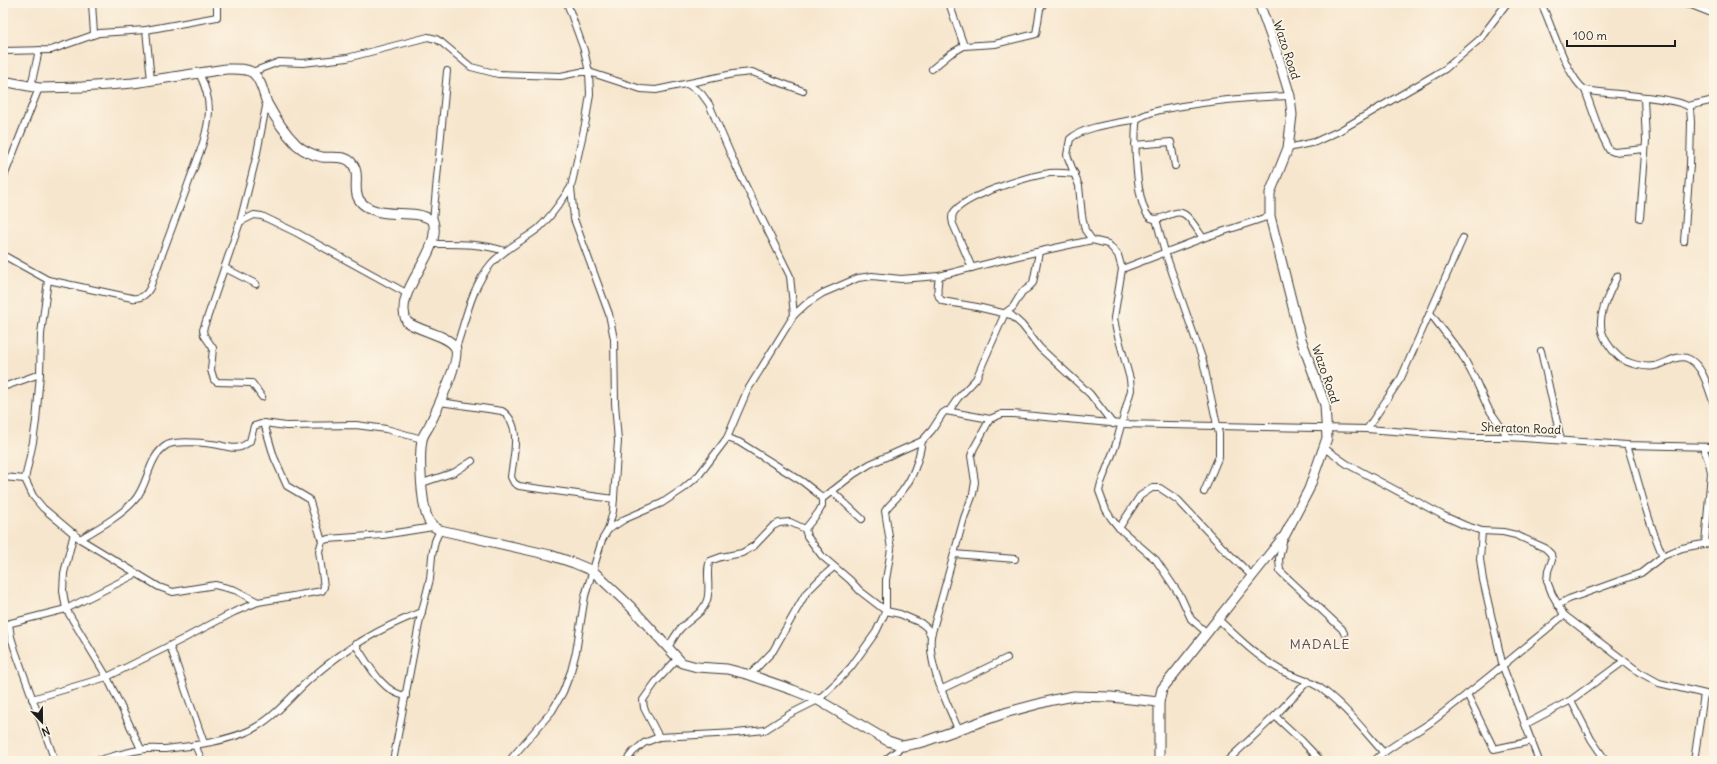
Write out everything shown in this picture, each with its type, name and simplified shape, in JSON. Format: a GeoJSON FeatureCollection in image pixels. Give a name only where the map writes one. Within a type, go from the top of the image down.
{"type":"FeatureCollection","features":[{"type":"Feature","properties":{"kind":"street"},"geometry":{"type":"LineString","coordinates":[[92,3],[94,34]]}},
{"type":"Feature","properties":{"kind":"street"},"geometry":{"type":"LineString","coordinates":[[3,52],[51,50],[94,34],[146,30],[217,17],[217,3]]}},
{"type":"Feature","properties":{"kind":"street"},"geometry":{"type":"LineString","coordinates":[[509,761],[552,711],[563,692],[571,671],[585,596],[602,540],[608,530],[614,499],[618,441],[615,403],[613,328],[574,219],[571,187],[586,120],[590,94],[589,72],[584,50],[567,3]]}},
{"type":"Feature","properties":{"kind":"street"},"geometry":{"type":"LineString","coordinates":[[949,3],[964,46]]}},
{"type":"Feature","properties":{"kind":"street"},"geometry":{"type":"LineString","coordinates":[[932,69],[950,54],[964,46],[995,44],[1036,34],[1040,9],[1044,3]]}},
{"type":"Feature","properties":{"kind":"street","name":"Wazo Road"},"geometry":{"type":"LineString","coordinates":[[1159,761],[1159,702],[1162,689],[1169,678],[1285,535],[1309,489],[1327,438],[1325,405],[1301,339],[1270,216],[1270,193],[1288,148],[1292,120],[1290,96],[1277,53],[1258,3]]}},
{"type":"Feature","properties":{"kind":"street"},"geometry":{"type":"LineString","coordinates":[[1288,148],[1315,142],[1339,131],[1445,69],[1480,39],[1507,3]]}},
{"type":"Feature","properties":{"kind":"street"},"geometry":{"type":"LineString","coordinates":[[1541,3],[1567,63],[1576,79],[1585,90],[1600,132],[1609,150],[1614,152],[1645,149]]}},
{"type":"Feature","properties":{"kind":"street"},"geometry":{"type":"LineString","coordinates":[[1686,3],[1714,14]]}},
{"type":"Feature","properties":{"kind":"street"},"geometry":{"type":"LineString","coordinates":[[146,30],[151,80]]}},
{"type":"Feature","properties":{"kind":"street"},"geometry":{"type":"LineString","coordinates":[[252,72],[278,62],[302,63],[347,58],[428,37],[441,42],[471,67],[498,74],[550,76],[589,72],[641,89],[656,90],[733,74],[752,72],[803,91]]}},
{"type":"Feature","properties":{"kind":"street"},"geometry":{"type":"LineString","coordinates":[[3,179],[35,86],[40,50]]}},
{"type":"Feature","properties":{"kind":"street"},"geometry":{"type":"LineString","coordinates":[[3,81],[35,86],[119,84],[226,69],[242,69],[252,72],[259,81],[277,121],[298,146],[310,154],[350,161],[355,168],[355,189],[357,198],[362,204],[372,210],[422,215],[433,221]]}},
{"type":"Feature","properties":{"kind":"street"},"geometry":{"type":"LineString","coordinates":[[447,71],[433,221],[435,227],[431,244],[408,294],[404,316],[407,322],[448,341],[456,348]]}},
{"type":"Feature","properties":{"kind":"street"},"geometry":{"type":"LineString","coordinates":[[3,255],[48,280],[132,298],[141,298],[148,292],[200,152],[207,126],[209,111],[208,98],[199,73]]}},
{"type":"Feature","properties":{"kind":"street"},"geometry":{"type":"LineString","coordinates":[[687,84],[701,93],[709,104],[763,224],[786,265],[790,276],[794,315]]}},
{"type":"Feature","properties":{"kind":"street"},"geometry":{"type":"LineString","coordinates":[[1585,90],[1665,100],[1688,106],[1714,100]]}},
{"type":"Feature","properties":{"kind":"street"},"geometry":{"type":"LineString","coordinates":[[1092,240],[1085,230],[1079,186],[1067,153],[1070,139],[1072,137],[1090,129],[1137,119],[1144,115],[1166,109],[1242,97],[1290,96]]}},
{"type":"Feature","properties":{"kind":"street"},"geometry":{"type":"LineString","coordinates":[[1640,218],[1645,149],[1644,98]]}},
{"type":"Feature","properties":{"kind":"street"},"geometry":{"type":"LineString","coordinates":[[262,397],[252,383],[217,382],[211,376],[213,348],[204,335],[203,330],[240,222],[256,158],[267,101]]}},
{"type":"Feature","properties":{"kind":"street"},"geometry":{"type":"LineString","coordinates":[[1684,241],[1691,122],[1691,113],[1688,106]]}},
{"type":"Feature","properties":{"kind":"street"},"geometry":{"type":"LineString","coordinates":[[1137,119],[1135,128],[1135,145],[1140,195],[1147,214],[1150,218],[1156,219],[1174,213],[1182,213],[1188,218],[1203,238]]}},
{"type":"Feature","properties":{"kind":"street"},"geometry":{"type":"LineString","coordinates":[[1135,145],[1170,142],[1175,166]]}},
{"type":"Feature","properties":{"kind":"street"},"geometry":{"type":"LineString","coordinates":[[972,268],[953,224],[951,217],[954,211],[962,205],[1000,186],[1030,176],[1057,172],[1075,174]]}},
{"type":"Feature","properties":{"kind":"street"},"geometry":{"type":"LineString","coordinates":[[437,529],[428,520],[425,509],[422,483],[422,439],[454,370],[457,352],[456,348],[472,295],[491,264],[505,251],[540,227],[549,218],[571,187]]}},
{"type":"Feature","properties":{"kind":"street"},"geometry":{"type":"LineString","coordinates":[[240,222],[254,215],[262,216],[297,233],[408,294]]}},
{"type":"Feature","properties":{"kind":"street"},"geometry":{"type":"LineString","coordinates":[[1122,269],[1203,238],[1270,216]]}},
{"type":"Feature","properties":{"kind":"street"},"geometry":{"type":"LineString","coordinates":[[1156,219],[1203,361],[1218,425],[1220,446],[1219,456],[1204,492]]}},
{"type":"Feature","properties":{"kind":"street"},"geometry":{"type":"LineString","coordinates":[[1079,243],[1085,230]]}},
{"type":"Feature","properties":{"kind":"street"},"geometry":{"type":"LineString","coordinates":[[1367,429],[1401,378],[1463,238]]}},
{"type":"Feature","properties":{"kind":"street"},"geometry":{"type":"LineString","coordinates":[[608,530],[625,519],[662,503],[699,475],[726,438],[747,391],[794,315],[806,304],[823,293],[858,278],[872,276],[907,279],[939,276],[1018,256],[1092,240],[1108,244],[1118,255],[1122,269],[1114,318],[1131,384],[1131,390],[1115,447],[1101,483],[1100,491],[1106,510],[1119,528],[1156,560],[1181,597],[1191,619],[1206,632]]}},
{"type":"Feature","properties":{"kind":"street"},"geometry":{"type":"LineString","coordinates":[[431,244],[471,243],[490,246],[505,251]]}},
{"type":"Feature","properties":{"kind":"street"},"geometry":{"type":"LineString","coordinates":[[949,411],[958,398],[976,379],[1008,314],[1022,292],[1033,283],[1039,252]]}},
{"type":"Feature","properties":{"kind":"street"},"geometry":{"type":"LineString","coordinates":[[225,268],[256,284]]}},
{"type":"Feature","properties":{"kind":"street"},"geometry":{"type":"LineString","coordinates":[[939,276],[937,291],[938,297],[942,301],[1008,314],[1022,326],[1040,348],[1090,394],[1113,424]]}},
{"type":"Feature","properties":{"kind":"street"},"geometry":{"type":"LineString","coordinates":[[1617,276],[1602,313],[1600,325],[1611,347],[1622,359],[1648,366],[1655,366],[1673,359],[1688,358],[1698,366],[1714,404]]}},
{"type":"Feature","properties":{"kind":"street"},"geometry":{"type":"LineString","coordinates":[[48,280],[41,334],[40,374],[33,442],[25,479],[33,496],[43,508],[80,539],[159,587],[173,592],[215,585],[231,589],[258,602]]}},
{"type":"Feature","properties":{"kind":"street"},"geometry":{"type":"LineString","coordinates":[[1430,313],[1462,355],[1488,408],[1508,437]]}},
{"type":"Feature","properties":{"kind":"street"},"geometry":{"type":"LineString","coordinates":[[1541,350],[1562,440]]}},
{"type":"Feature","properties":{"kind":"street"},"geometry":{"type":"LineString","coordinates":[[3,387],[40,374]]}},
{"type":"Feature","properties":{"kind":"street"},"geometry":{"type":"LineString","coordinates":[[440,402],[502,411],[506,413],[511,419],[514,433],[511,477],[514,483],[519,486],[614,499]]}},
{"type":"Feature","properties":{"kind":"street"},"geometry":{"type":"LineString","coordinates":[[805,529],[818,513],[822,500],[832,491],[870,464],[922,442],[943,413],[949,411],[990,419],[971,456],[975,482],[973,494],[964,518],[931,636],[929,650],[942,689],[958,729]]}},
{"type":"Feature","properties":{"kind":"street","name":"Sheraton Road"},"geometry":{"type":"LineString","coordinates":[[990,419],[996,416],[1013,414],[1113,424],[1367,429],[1473,437],[1508,437],[1627,445],[1714,447]]}},
{"type":"Feature","properties":{"kind":"street"},"geometry":{"type":"LineString","coordinates":[[80,539],[134,502],[142,488],[155,457],[161,449],[169,444],[178,442],[235,449],[250,441],[254,426],[264,423],[286,426],[356,425],[386,429],[422,439]]}},
{"type":"Feature","properties":{"kind":"street"},"geometry":{"type":"LineString","coordinates":[[32,699],[107,677],[234,612],[258,602],[322,591],[324,588],[319,551],[322,541],[309,499],[287,486],[278,470],[264,423]]}},
{"type":"Feature","properties":{"kind":"street"},"geometry":{"type":"LineString","coordinates":[[726,438],[739,442],[803,482],[817,493],[822,500]]}},
{"type":"Feature","properties":{"kind":"street"},"geometry":{"type":"LineString","coordinates":[[626,761],[633,752],[644,743],[659,737],[765,730],[790,714],[818,700],[836,683],[864,650],[876,632],[886,611],[886,580],[891,549],[885,511],[903,491],[910,480],[919,460],[922,442]]}},
{"type":"Feature","properties":{"kind":"street"},"geometry":{"type":"LineString","coordinates":[[1627,445],[1653,535],[1663,556]]}},
{"type":"Feature","properties":{"kind":"street"},"geometry":{"type":"LineString","coordinates":[[1703,447],[1709,463],[1710,472],[1705,544]]}},
{"type":"Feature","properties":{"kind":"street"},"geometry":{"type":"LineString","coordinates":[[1324,448],[1347,464],[1444,516],[1482,531],[1503,532],[1516,535],[1545,548],[1550,554],[1552,560],[1548,571],[1548,581],[1557,605],[1564,615],[1624,661],[1659,683],[1714,696]]}},
{"type":"Feature","properties":{"kind":"street"},"geometry":{"type":"LineString","coordinates":[[422,483],[455,472],[472,461]]}},
{"type":"Feature","properties":{"kind":"street"},"geometry":{"type":"LineString","coordinates":[[3,477],[25,479]]}},
{"type":"Feature","properties":{"kind":"street"},"geometry":{"type":"LineString","coordinates":[[1119,528],[1140,496],[1152,488],[1160,488],[1178,500],[1223,548],[1252,576]]}},
{"type":"Feature","properties":{"kind":"street"},"geometry":{"type":"LineString","coordinates":[[832,491],[862,519]]}},
{"type":"Feature","properties":{"kind":"street"},"geometry":{"type":"LineString","coordinates":[[668,647],[680,628],[698,614],[707,603],[710,591],[708,568],[710,561],[742,552],[754,546],[773,526],[779,523],[790,522],[805,529],[807,536],[834,567],[850,580],[860,591],[886,611],[913,618],[927,628],[931,636]]}},
{"type":"Feature","properties":{"kind":"street"},"geometry":{"type":"LineString","coordinates":[[322,541],[328,539],[437,529],[489,543],[550,555],[574,563],[593,571],[630,606],[668,647],[677,659],[688,666],[718,668],[750,675],[818,700],[888,741],[903,746]]}},
{"type":"Feature","properties":{"kind":"street"},"geometry":{"type":"LineString","coordinates":[[393,761],[422,612],[430,580],[432,556],[437,529]]}},
{"type":"Feature","properties":{"kind":"street"},"geometry":{"type":"LineString","coordinates":[[1482,531],[1480,559],[1482,573],[1503,667],[1539,761]]}},
{"type":"Feature","properties":{"kind":"street"},"geometry":{"type":"LineString","coordinates":[[74,533],[64,573],[63,591],[66,609],[107,677],[141,749]]}},
{"type":"Feature","properties":{"kind":"street"},"geometry":{"type":"LineString","coordinates":[[1285,535],[1279,559],[1280,571],[1342,629],[1344,633]]}},
{"type":"Feature","properties":{"kind":"street"},"geometry":{"type":"LineString","coordinates":[[1557,605],[1569,599],[1641,573],[1663,556],[1682,548],[1714,542]]}},
{"type":"Feature","properties":{"kind":"street"},"geometry":{"type":"LineString","coordinates":[[954,554],[1015,559]]}},
{"type":"Feature","properties":{"kind":"street"},"geometry":{"type":"LineString","coordinates":[[750,675],[773,651],[806,593],[834,567]]}},
{"type":"Feature","properties":{"kind":"street"},"geometry":{"type":"LineString","coordinates":[[55,761],[6,624],[66,609],[136,574]]}},
{"type":"Feature","properties":{"kind":"street"},"geometry":{"type":"LineString","coordinates":[[96,761],[141,749],[163,749],[195,745],[240,735],[255,728],[270,717],[309,680],[355,644],[379,631],[422,612]]}},
{"type":"Feature","properties":{"kind":"street"},"geometry":{"type":"LineString","coordinates":[[1374,761],[1383,752],[1429,724],[1503,667],[1564,615]]}},
{"type":"Feature","properties":{"kind":"street"},"geometry":{"type":"LineString","coordinates":[[1217,618],[1248,647],[1268,662],[1291,675],[1308,681],[1322,689],[1383,752]]}},
{"type":"Feature","properties":{"kind":"street"},"geometry":{"type":"LineString","coordinates":[[355,644],[384,684],[398,695],[406,696]]}},
{"type":"Feature","properties":{"kind":"street"},"geometry":{"type":"LineString","coordinates":[[170,646],[204,743]]}},
{"type":"Feature","properties":{"kind":"street"},"geometry":{"type":"LineString","coordinates":[[942,689],[1007,658]]}},
{"type":"Feature","properties":{"kind":"street"},"geometry":{"type":"LineString","coordinates":[[659,737],[644,708],[643,700],[655,683],[677,659]]}},
{"type":"Feature","properties":{"kind":"street"},"geometry":{"type":"LineString","coordinates":[[1526,724],[1570,700],[1624,661]]}},
{"type":"Feature","properties":{"kind":"street"},"geometry":{"type":"LineString","coordinates":[[1227,761],[1276,716],[1308,681]]}},
{"type":"Feature","properties":{"kind":"street"},"geometry":{"type":"LineString","coordinates":[[1468,694],[1494,749],[1532,741]]}},
{"type":"Feature","properties":{"kind":"street"},"geometry":{"type":"LineString","coordinates":[[1694,761],[1704,694]]}},
{"type":"Feature","properties":{"kind":"street"},"geometry":{"type":"LineString","coordinates":[[884,761],[903,746],[923,742],[1032,704],[1074,696],[1111,697],[1159,702]]}},
{"type":"Feature","properties":{"kind":"street"},"geometry":{"type":"LineString","coordinates":[[1570,700],[1606,761]]}},
{"type":"Feature","properties":{"kind":"street"},"geometry":{"type":"LineString","coordinates":[[1276,716],[1302,740],[1321,761]]}},
{"type":"Feature","properties":{"kind":"street"},"geometry":{"type":"LineString","coordinates":[[195,745],[202,761]]}},
{"type":"Feature","properties":{"kind":"district","name":"MADALE"},"geometry":{"type":"Point","coordinates":[1320,644]}}]}
